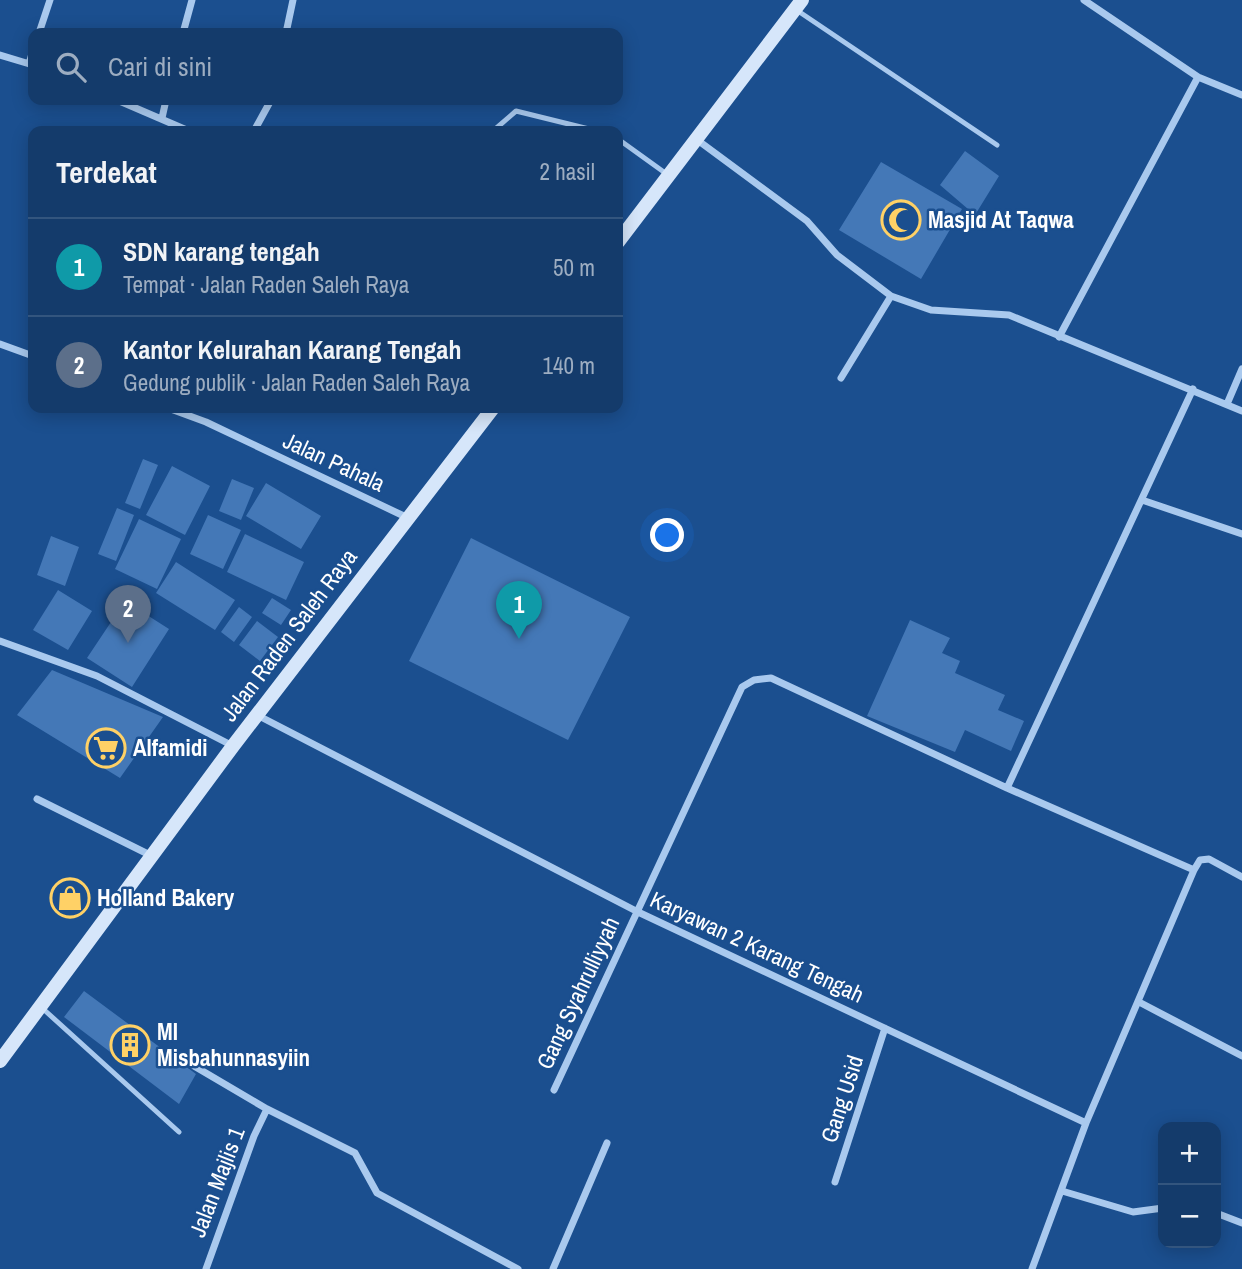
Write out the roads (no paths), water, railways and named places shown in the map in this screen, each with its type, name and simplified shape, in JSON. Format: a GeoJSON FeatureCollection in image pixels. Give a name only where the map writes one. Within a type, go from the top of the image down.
{"type":"FeatureCollection","features":[{"type":"Feature","properties":{"kind":"main road"},"geometry":{"type":"LineString","coordinates":[[623,235],[799,5]]}},
{"type":"Feature","properties":{"kind":"main road","name":"Jalan Raden Saleh Raya"},"geometry":{"type":"LineString","coordinates":[[0,1061],[233,746],[487,413]]}},
{"type":"Feature","properties":{"kind":"street"},"geometry":{"type":"LineString","coordinates":[[41,28],[50,0]]}},
{"type":"Feature","properties":{"kind":"street"},"geometry":{"type":"LineString","coordinates":[[184,28],[192,0]]}},
{"type":"Feature","properties":{"kind":"street"},"geometry":{"type":"LineString","coordinates":[[287,28],[292,0]]}},
{"type":"Feature","properties":{"kind":"street"},"geometry":{"type":"LineString","coordinates":[[1084,0],[1198,77],[1242,95]]}},
{"type":"Feature","properties":{"kind":"street"},"geometry":{"type":"LineString","coordinates":[[0,55],[28,63]]}},
{"type":"Feature","properties":{"kind":"street"},"geometry":{"type":"LineString","coordinates":[[1059,337],[1198,77]]}},
{"type":"Feature","properties":{"kind":"street"},"geometry":{"type":"LineString","coordinates":[[130,105],[179,126]]}},
{"type":"Feature","properties":{"kind":"street"},"geometry":{"type":"LineString","coordinates":[[162,118],[165,105]]}},
{"type":"Feature","properties":{"kind":"street"},"geometry":{"type":"LineString","coordinates":[[257,126],[268,105]]}},
{"type":"Feature","properties":{"kind":"street"},"geometry":{"type":"LineString","coordinates":[[695,139],[807,221],[836,255],[891,296],[931,310],[1009,314],[1242,411]]}},
{"type":"Feature","properties":{"kind":"street"},"geometry":{"type":"LineString","coordinates":[[841,378],[891,296]]}},
{"type":"Feature","properties":{"kind":"street"},"geometry":{"type":"LineString","coordinates":[[0,344],[28,354]]}},
{"type":"Feature","properties":{"kind":"street"},"geometry":{"type":"LineString","coordinates":[[1227,404],[1242,369]]}},
{"type":"Feature","properties":{"kind":"street"},"geometry":{"type":"LineString","coordinates":[[1007,788],[1193,389]]}},
{"type":"Feature","properties":{"kind":"street","name":"Jalan Pahala"},"geometry":{"type":"LineString","coordinates":[[182,413],[206,422],[406,517]]}},
{"type":"Feature","properties":{"kind":"street"},"geometry":{"type":"LineString","coordinates":[[1142,500],[1242,534]]}},
{"type":"Feature","properties":{"kind":"street"},"geometry":{"type":"LineString","coordinates":[[0,641],[97,676],[233,746]]}},
{"type":"Feature","properties":{"kind":"street","name":"Gang Syahrulliyyah"},"geometry":{"type":"LineString","coordinates":[[554,1090],[742,687],[754,680],[771,678],[1007,788],[1194,870]]}},
{"type":"Feature","properties":{"kind":"street","name":"Karyawan 2 Karang Tengah"},"geometry":{"type":"LineString","coordinates":[[257,715],[638,912],[1086,1123]]}},
{"type":"Feature","properties":{"kind":"street"},"geometry":{"type":"LineString","coordinates":[[37,799],[152,856]]}},
{"type":"Feature","properties":{"kind":"street"},"geometry":{"type":"LineString","coordinates":[[1032,1269],[1086,1123],[1194,870],[1200,860],[1209,859],[1242,877]]}},
{"type":"Feature","properties":{"kind":"street"},"geometry":{"type":"LineString","coordinates":[[1139,1002],[1242,1056]]}},
{"type":"Feature","properties":{"kind":"street","name":"Gang Usid"},"geometry":{"type":"LineString","coordinates":[[835,1182],[885,1028]]}},
{"type":"Feature","properties":{"kind":"street"},"geometry":{"type":"LineString","coordinates":[[194,1066],[267,1109],[355,1153],[377,1193],[518,1269]]}},
{"type":"Feature","properties":{"kind":"street","name":"Jalan Majlis 1"},"geometry":{"type":"LineString","coordinates":[[206,1269],[254,1136],[267,1109]]}},
{"type":"Feature","properties":{"kind":"street"},"geometry":{"type":"LineString","coordinates":[[553,1269],[607,1143]]}},
{"type":"Feature","properties":{"kind":"street"},"geometry":{"type":"LineString","coordinates":[[1062,1191],[1133,1212],[1158,1209]]}},
{"type":"Feature","properties":{"kind":"street"},"geometry":{"type":"LineString","coordinates":[[1221,1215],[1242,1223]]}},
{"type":"Feature","properties":{"kind":"lane"},"geometry":{"type":"LineString","coordinates":[[799,5],[997,145]]}},
{"type":"Feature","properties":{"kind":"lane"},"geometry":{"type":"LineString","coordinates":[[499,126],[516,111],[577,126]]}},
{"type":"Feature","properties":{"kind":"lane"},"geometry":{"type":"LineString","coordinates":[[623,143],[668,175]]}},
{"type":"Feature","properties":{"kind":"lane"},"geometry":{"type":"LineString","coordinates":[[41,1007],[179,1132]]}},
{"type":"Feature","properties":{"kind":"place","name":"Masjid At Taqwa"},"geometry":{"type":"Point","coordinates":[901,220]}},
{"type":"Feature","properties":{"kind":"place","name":"SDN karang tengah"},"geometry":{"type":"Point","coordinates":[519,639]}},
{"type":"Feature","properties":{"kind":"place","name":"Kantor Kelurahan Karang Tengah"},"geometry":{"type":"Point","coordinates":[128,643]}},
{"type":"Feature","properties":{"kind":"place","name":"Alfamidi"},"geometry":{"type":"Point","coordinates":[106,748]}},
{"type":"Feature","properties":{"kind":"place","name":"Holland Bakery"},"geometry":{"type":"Point","coordinates":[70,898]}},
{"type":"Feature","properties":{"kind":"place","name":"MI Misbahunnasyiin"},"geometry":{"type":"Point","coordinates":[130,1045]}}]}
